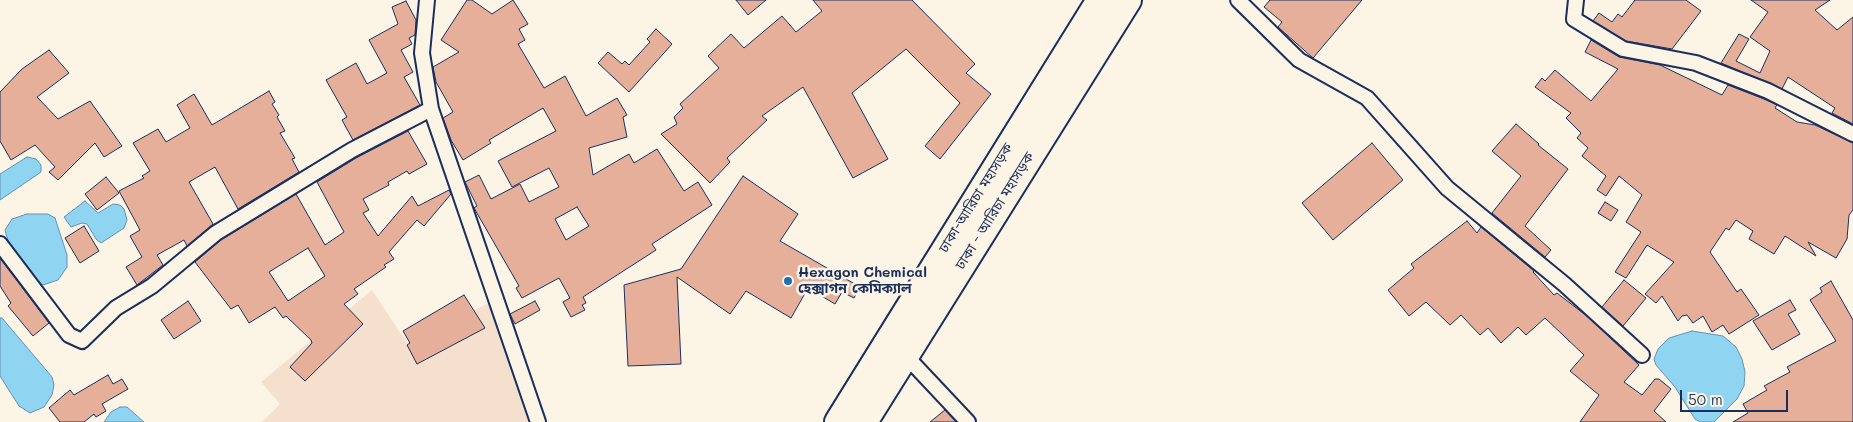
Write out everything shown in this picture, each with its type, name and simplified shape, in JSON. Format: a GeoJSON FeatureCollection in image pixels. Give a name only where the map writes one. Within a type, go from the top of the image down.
{"type":"FeatureCollection","features":[{"type":"Feature","properties":{"kind":"highway","name":"ঢাকা-আরিচা মহাসড়ক"},"geometry":{"type":"LineString","coordinates":[[838,422],[1100,0]]}},
{"type":"Feature","properties":{"kind":"highway","name":"ঢাকা - আরিচা মহাসড়ক"},"geometry":{"type":"LineString","coordinates":[[864,422],[1128,0]]}},
{"type":"Feature","properties":{"kind":"street"},"geometry":{"type":"LineString","coordinates":[[427,0],[422,53],[431,109],[538,422]]}},
{"type":"Feature","properties":{"kind":"street"},"geometry":{"type":"LineString","coordinates":[[1238,0],[1299,60],[1367,98],[1447,188],[1564,284],[1642,355]]}},
{"type":"Feature","properties":{"kind":"street"},"geometry":{"type":"LineString","coordinates":[[1576,0],[1574,19],[1623,49],[1696,63],[1768,91],[1853,134]]}},
{"type":"Feature","properties":{"kind":"street"},"geometry":{"type":"LineString","coordinates":[[0,244],[69,335],[82,341],[116,308],[152,286],[216,233],[352,150],[431,109]]}},
{"type":"Feature","properties":{"kind":"street"},"geometry":{"type":"LineString","coordinates":[[905,355],[968,422]]}},
{"type":"Feature","properties":{"kind":"shaded area"},"geometry":{"type":"Polygon","coordinates":[[[372,290],[407,343],[493,301],[528,422],[262,422],[280,404],[261,382],[372,290]]]}},
{"type":"Feature","properties":{"kind":"water"},"geometry":{"type":"Polygon","coordinates":[[[27,157],[36,159],[41,165],[41,172],[0,200],[0,174],[27,157]]]}},
{"type":"Feature","properties":{"kind":"water"},"geometry":{"type":"Polygon","coordinates":[[[85,201],[98,213],[113,204],[120,205],[124,209],[127,220],[124,228],[101,243],[96,239],[87,224],[82,223],[71,227],[64,217],[85,201]]]}},
{"type":"Feature","properties":{"kind":"water"},"geometry":{"type":"Polygon","coordinates":[[[27,214],[48,214],[55,218],[67,255],[67,267],[58,280],[43,285],[32,277],[15,256],[5,230],[12,219],[27,214]]]}},
{"type":"Feature","properties":{"kind":"water"},"geometry":{"type":"Polygon","coordinates":[[[0,318],[2,318],[52,377],[54,385],[52,395],[44,407],[30,413],[19,406],[0,376],[0,318]]]}},
{"type":"Feature","properties":{"kind":"water"},"geometry":{"type":"Polygon","coordinates":[[[1692,331],[1723,336],[1736,347],[1742,359],[1745,372],[1744,386],[1737,399],[1714,422],[1700,422],[1695,419],[1675,387],[1656,365],[1654,359],[1658,349],[1669,338],[1692,331]]]}},
{"type":"Feature","properties":{"kind":"water"},"geometry":{"type":"Polygon","coordinates":[[[120,407],[127,407],[144,422],[104,422],[111,412],[120,407]]]}},
{"type":"Feature","properties":{"kind":"building"},"geometry":{"type":"Polygon","coordinates":[[[467,0],[472,0],[492,14],[513,0],[528,24],[519,29],[525,40],[518,44],[544,88],[565,76],[586,116],[617,98],[627,115],[623,117],[627,137],[589,148],[593,175],[629,154],[634,163],[657,149],[684,191],[698,182],[712,205],[652,244],[656,250],[583,297],[586,303],[582,305],[585,310],[571,317],[563,302],[570,298],[559,278],[522,298],[516,288],[519,286],[474,208],[477,206],[465,182],[479,175],[491,199],[520,184],[529,202],[559,187],[549,168],[512,187],[498,161],[556,131],[543,108],[489,140],[491,143],[463,160],[451,140],[443,118],[453,112],[436,82],[433,67],[459,52],[441,40],[467,0]],[[577,207],[555,219],[566,240],[589,226],[577,207]]]}},
{"type":"Feature","properties":{"kind":"building"},"geometry":{"type":"Polygon","coordinates":[[[736,0],[766,0],[748,15],[736,0]]]}},
{"type":"Feature","properties":{"kind":"building"},"geometry":{"type":"Polygon","coordinates":[[[813,0],[912,0],[975,64],[966,73],[991,94],[940,159],[925,146],[960,103],[906,49],[852,93],[888,159],[853,178],[803,87],[762,116],[767,120],[727,158],[730,162],[710,183],[661,134],[677,124],[674,117],[683,108],[680,104],[719,68],[708,56],[731,34],[744,48],[782,16],[796,32],[822,11],[813,0]]]}},
{"type":"Feature","properties":{"kind":"building"},"geometry":{"type":"Polygon","coordinates":[[[1270,0],[1362,0],[1313,58],[1278,27],[1282,22],[1264,7],[1270,0]]]}},
{"type":"Feature","properties":{"kind":"building"},"geometry":{"type":"Polygon","coordinates":[[[1635,0],[1686,0],[1701,11],[1672,49],[1626,41],[1593,21],[1599,13],[1612,22],[1618,14],[1622,17],[1635,0]]]}},
{"type":"Feature","properties":{"kind":"building"},"geometry":{"type":"Polygon","coordinates":[[[1751,0],[1830,0],[1815,10],[1837,30],[1853,17],[1853,124],[1832,113],[1835,108],[1788,77],[1782,89],[1721,63],[1739,34],[1749,39],[1736,61],[1760,73],[1770,51],[1750,37],[1768,12],[1751,0]]]}},
{"type":"Feature","properties":{"kind":"building"},"geometry":{"type":"Polygon","coordinates":[[[406,1],[416,20],[415,35],[409,38],[412,44],[401,50],[413,72],[404,77],[420,105],[353,140],[342,120],[347,117],[326,80],[356,63],[367,84],[387,73],[369,40],[398,24],[392,7],[406,1]]]}},
{"type":"Feature","properties":{"kind":"building"},"geometry":{"type":"Polygon","coordinates":[[[656,29],[672,44],[629,92],[598,63],[608,52],[622,64],[625,61],[629,65],[650,42],[647,39],[656,29]]]}},
{"type":"Feature","properties":{"kind":"building"},"geometry":{"type":"Polygon","coordinates":[[[1591,40],[1619,57],[1660,65],[1722,95],[1728,85],[1764,99],[1777,105],[1775,108],[1797,122],[1815,125],[1853,143],[1853,210],[1849,215],[1847,239],[1836,258],[1808,242],[1816,256],[1785,236],[1774,254],[1749,239],[1753,231],[1736,220],[1729,230],[1726,228],[1710,252],[1737,292],[1741,289],[1759,315],[1729,334],[1723,325],[1712,332],[1703,316],[1693,323],[1687,315],[1682,316],[1678,321],[1662,296],[1656,303],[1645,294],[1674,262],[1647,245],[1626,278],[1615,272],[1641,232],[1626,222],[1642,195],[1619,176],[1606,196],[1597,190],[1606,176],[1582,156],[1588,148],[1577,138],[1581,133],[1566,118],[1571,113],[1535,87],[1542,78],[1545,81],[1555,70],[1591,101],[1618,69],[1585,52],[1591,40]]]}},
{"type":"Feature","properties":{"kind":"building"},"geometry":{"type":"Polygon","coordinates":[[[49,50],[69,73],[37,97],[58,119],[90,101],[122,146],[104,157],[95,143],[58,180],[49,172],[55,167],[35,145],[11,160],[0,141],[0,92],[22,69],[49,50]]]}},
{"type":"Feature","properties":{"kind":"building"},"geometry":{"type":"Polygon","coordinates":[[[269,91],[275,102],[272,104],[279,115],[277,117],[285,131],[280,133],[295,158],[292,159],[299,172],[238,209],[215,167],[189,182],[213,224],[187,246],[184,240],[157,255],[163,265],[137,285],[126,267],[142,257],[130,236],[140,230],[119,191],[144,178],[142,176],[150,171],[133,143],[158,129],[166,142],[190,128],[177,105],[194,94],[212,125],[269,91]]]}},
{"type":"Feature","properties":{"kind":"building"},"geometry":{"type":"Polygon","coordinates":[[[1516,124],[1568,169],[1525,226],[1551,250],[1545,257],[1492,213],[1521,176],[1492,151],[1516,124]]]}},
{"type":"Feature","properties":{"kind":"building"},"geometry":{"type":"Polygon","coordinates":[[[408,131],[427,164],[409,174],[407,171],[388,182],[389,185],[363,199],[369,210],[363,213],[378,236],[412,196],[418,206],[449,190],[451,194],[424,226],[417,220],[389,252],[394,259],[384,265],[386,267],[354,289],[358,294],[344,304],[363,324],[305,381],[290,367],[312,343],[311,340],[286,316],[283,318],[275,307],[249,323],[238,305],[231,309],[195,262],[221,240],[296,194],[325,245],[344,232],[317,182],[356,158],[408,131]],[[308,248],[269,272],[288,301],[325,276],[308,248]]]}},
{"type":"Feature","properties":{"kind":"building"},"geometry":{"type":"Polygon","coordinates":[[[1372,143],[1403,180],[1333,240],[1302,203],[1372,143]]]}},
{"type":"Feature","properties":{"kind":"building"},"geometry":{"type":"Polygon","coordinates":[[[743,176],[798,214],[780,241],[860,287],[854,298],[842,292],[835,304],[808,288],[791,318],[746,291],[730,314],[677,277],[681,364],[628,366],[624,285],[681,269],[743,176]]]}},
{"type":"Feature","properties":{"kind":"building"},"geometry":{"type":"Polygon","coordinates":[[[106,177],[119,193],[97,210],[85,194],[106,177]]]}},
{"type":"Feature","properties":{"kind":"building"},"geometry":{"type":"Polygon","coordinates":[[[1605,202],[1618,210],[1611,221],[1598,213],[1605,202]]]}},
{"type":"Feature","properties":{"kind":"building"},"geometry":{"type":"Polygon","coordinates":[[[1467,221],[1477,233],[1481,227],[1534,271],[1554,295],[1557,293],[1588,317],[1639,365],[1624,382],[1642,395],[1655,379],[1659,379],[1671,389],[1654,411],[1666,422],[1580,422],[1599,395],[1570,371],[1584,355],[1545,318],[1526,335],[1518,327],[1501,343],[1488,328],[1480,335],[1461,315],[1450,325],[1426,302],[1409,316],[1388,290],[1414,268],[1411,264],[1467,221]]]}},
{"type":"Feature","properties":{"kind":"building"},"geometry":{"type":"Polygon","coordinates":[[[84,226],[99,251],[80,263],[65,238],[84,226]]]}},
{"type":"Feature","properties":{"kind":"building"},"geometry":{"type":"Polygon","coordinates":[[[0,258],[49,323],[33,336],[8,306],[11,303],[0,286],[0,258]]]}},
{"type":"Feature","properties":{"kind":"building"},"geometry":{"type":"Polygon","coordinates":[[[1624,280],[1646,298],[1623,326],[1602,307],[1624,280]]]}},
{"type":"Feature","properties":{"kind":"building"},"geometry":{"type":"Polygon","coordinates":[[[1831,281],[1853,320],[1853,422],[1733,422],[1748,413],[1743,404],[1767,390],[1764,386],[1790,372],[1787,367],[1836,341],[1810,300],[1822,292],[1820,288],[1831,281]]]}},
{"type":"Feature","properties":{"kind":"building"},"geometry":{"type":"Polygon","coordinates":[[[464,295],[485,328],[417,364],[407,345],[410,343],[403,331],[464,295]]]}},
{"type":"Feature","properties":{"kind":"building"},"geometry":{"type":"Polygon","coordinates":[[[1790,300],[1796,310],[1788,314],[1800,334],[1772,350],[1753,321],[1790,300]]]}},
{"type":"Feature","properties":{"kind":"building"},"geometry":{"type":"Polygon","coordinates":[[[188,301],[201,321],[174,339],[161,320],[188,301]]]}},
{"type":"Feature","properties":{"kind":"building"},"geometry":{"type":"Polygon","coordinates":[[[535,301],[540,310],[515,324],[510,314],[535,301]]]}},
{"type":"Feature","properties":{"kind":"building"},"geometry":{"type":"Polygon","coordinates":[[[108,375],[113,384],[122,379],[128,389],[102,404],[106,411],[96,417],[94,414],[84,422],[60,422],[49,408],[70,390],[74,395],[108,375]]]}},
{"type":"Feature","properties":{"kind":"building"},"geometry":{"type":"Polygon","coordinates":[[[945,410],[956,422],[930,422],[945,410]]]}},
{"type":"Feature","properties":{"kind":"place","name":"Hexagon Chemical হেক্সাগন কেমিক্যাল"},"geometry":{"type":"Point","coordinates":[788,281]}}]}
